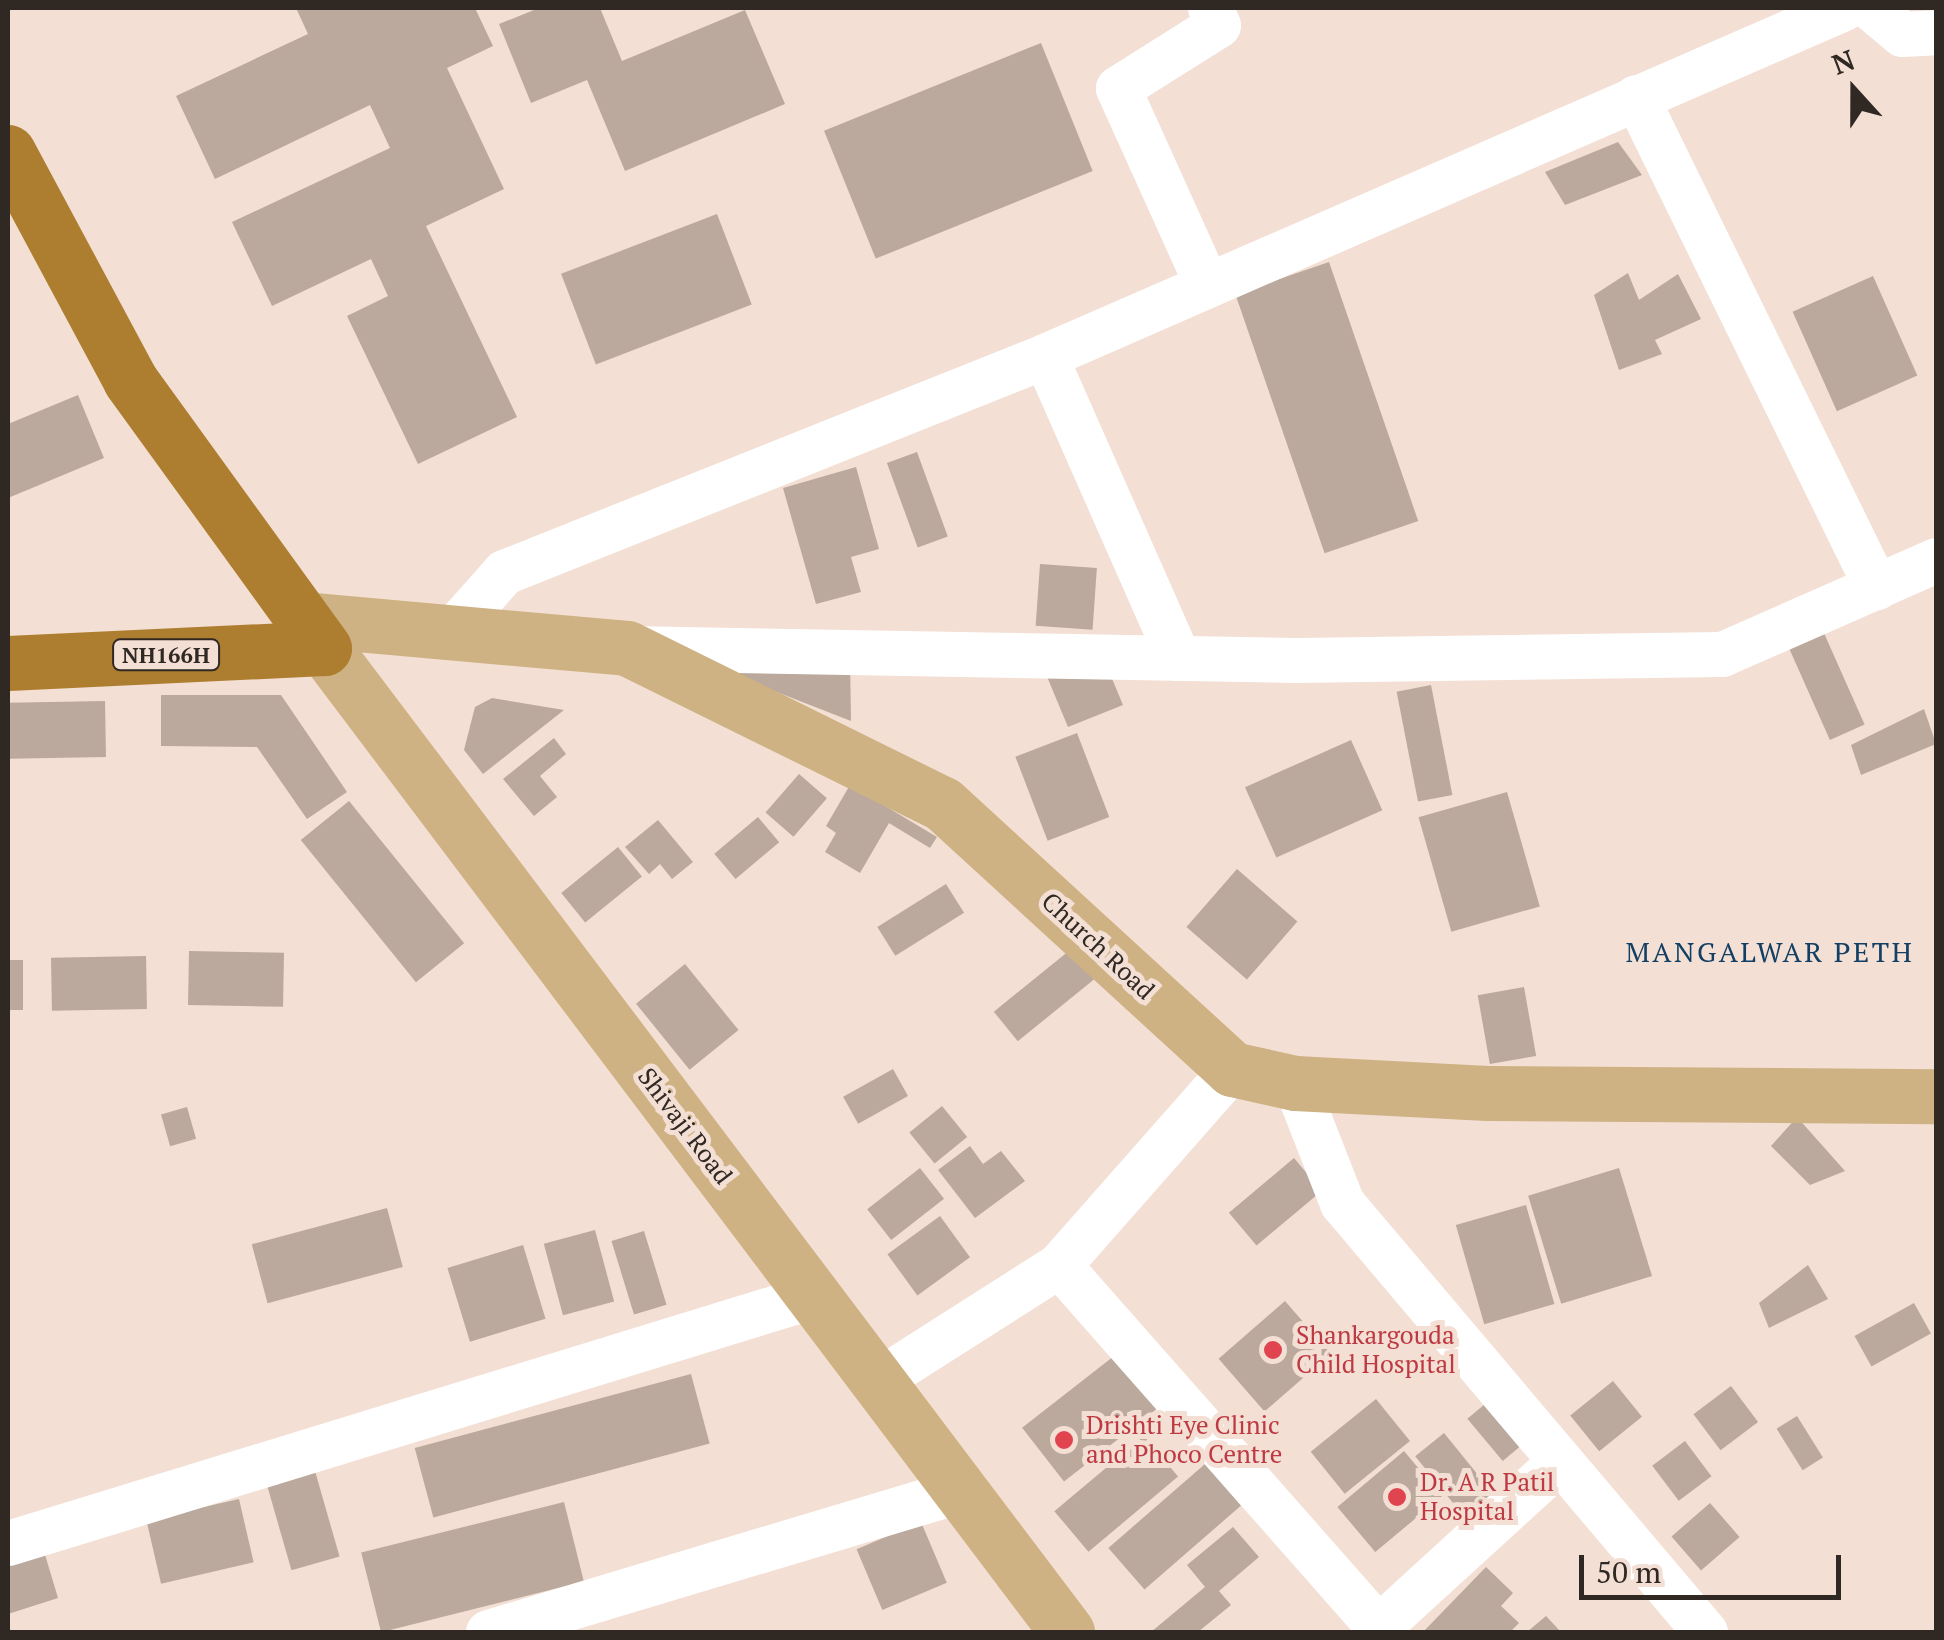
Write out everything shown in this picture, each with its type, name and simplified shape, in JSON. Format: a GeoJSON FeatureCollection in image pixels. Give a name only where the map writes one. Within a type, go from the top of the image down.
{"type":"FeatureCollection","features":[{"type":"Feature","properties":{"kind":"highway"},"geometry":{"type":"LineString","coordinates":[[8,152],[130,380],[313,634]]}},
{"type":"Feature","properties":{"kind":"highway"},"geometry":{"type":"LineString","coordinates":[[8,625],[313,634]]}},
{"type":"Feature","properties":{"kind":"highway","name":"NH166H"},"geometry":{"type":"LineString","coordinates":[[8,662],[313,634]]}},
{"type":"Feature","properties":{"kind":"main road","name":"Church Road"},"geometry":{"type":"LineString","coordinates":[[313,634],[449,634],[627,648],[943,804],[1232,1069]]}},
{"type":"Feature","properties":{"kind":"main road","name":"Shivaji Road"},"geometry":{"type":"LineString","coordinates":[[313,634],[1068,1632]]}},
{"type":"Feature","properties":{"kind":"main road"},"geometry":{"type":"LineString","coordinates":[[1232,1069],[1295,1082],[1506,1094],[1936,1096]]}},
{"type":"Feature","properties":{"kind":"street"},"geometry":{"type":"LineString","coordinates":[[1206,283],[1118,88],[1218,26],[1210,8]]}},
{"type":"Feature","properties":{"kind":"street"},"geometry":{"type":"LineString","coordinates":[[449,634],[504,572],[1046,356],[1844,8]]}},
{"type":"Feature","properties":{"kind":"street"},"geometry":{"type":"LineString","coordinates":[[1871,8],[1902,34],[1936,32]]}},
{"type":"Feature","properties":{"kind":"street"},"geometry":{"type":"LineString","coordinates":[[1636,97],[1876,586]]}},
{"type":"Feature","properties":{"kind":"street"},"geometry":{"type":"LineString","coordinates":[[1046,356],[1178,658]]}},
{"type":"Feature","properties":{"kind":"street"},"geometry":{"type":"LineString","coordinates":[[627,648],[1178,658],[1722,654],[1936,560]]}},
{"type":"Feature","properties":{"kind":"street"},"geometry":{"type":"LineString","coordinates":[[877,1381],[1058,1265],[1232,1069]]}},
{"type":"Feature","properties":{"kind":"street"},"geometry":{"type":"LineString","coordinates":[[1295,1082],[1342,1203],[1557,1464],[1705,1632]]}},
{"type":"Feature","properties":{"kind":"street"},"geometry":{"type":"LineString","coordinates":[[1058,1265],[1379,1631],[1557,1464]]}},
{"type":"Feature","properties":{"kind":"street"},"geometry":{"type":"LineString","coordinates":[[8,1543],[813,1296]]}},
{"type":"Feature","properties":{"kind":"street"},"geometry":{"type":"LineString","coordinates":[[488,1632],[960,1490]]}},
{"type":"Feature","properties":{"kind":"building"},"geometry":{"type":"Polygon","coordinates":[[[296,8],[475,8],[493,46],[447,68],[504,189],[426,226],[517,417],[418,464],[347,316],[388,296],[371,259],[272,306],[232,222],[390,148],[370,105],[215,179],[176,96],[308,34],[296,8]]]}},
{"type":"Feature","properties":{"kind":"building"},"geometry":{"type":"Polygon","coordinates":[[[539,8],[600,8],[622,61],[745,10],[785,104],[625,171],[587,80],[531,103],[499,24],[539,8]]]}},
{"type":"Feature","properties":{"kind":"building"},"geometry":{"type":"Polygon","coordinates":[[[1041,43],[1093,171],[876,259],[824,131],[1041,43]]]}},
{"type":"Feature","properties":{"kind":"building"},"geometry":{"type":"Polygon","coordinates":[[[1618,142],[1642,175],[1565,205],[1545,172],[1618,142]]]}},
{"type":"Feature","properties":{"kind":"building"},"geometry":{"type":"Polygon","coordinates":[[[717,214],[752,305],[596,364],[561,274],[717,214]]]}},
{"type":"Feature","properties":{"kind":"building"},"geometry":{"type":"Polygon","coordinates":[[[1329,262],[1418,521],[1325,553],[1235,294],[1329,262]]]}},
{"type":"Feature","properties":{"kind":"building"},"geometry":{"type":"Polygon","coordinates":[[[1628,273],[1639,300],[1678,274],[1701,319],[1655,340],[1662,354],[1619,370],[1594,295],[1628,273]]]}},
{"type":"Feature","properties":{"kind":"building"},"geometry":{"type":"Polygon","coordinates":[[[1873,276],[1917,376],[1837,411],[1793,312],[1873,276]]]}},
{"type":"Feature","properties":{"kind":"building"},"geometry":{"type":"Polygon","coordinates":[[[78,395],[104,458],[8,498],[8,424],[78,395]]]}},
{"type":"Feature","properties":{"kind":"building"},"geometry":{"type":"Polygon","coordinates":[[[917,452],[948,537],[918,548],[887,463],[917,452]]]}},
{"type":"Feature","properties":{"kind":"building"},"geometry":{"type":"Polygon","coordinates":[[[856,467],[879,549],[851,557],[861,592],[816,604],[783,488],[856,467]]]}},
{"type":"Feature","properties":{"kind":"building"},"geometry":{"type":"Polygon","coordinates":[[[1040,564],[1097,568],[1093,630],[1036,626],[1040,564]]]}},
{"type":"Feature","properties":{"kind":"building"},"geometry":{"type":"Polygon","coordinates":[[[1815,613],[1865,724],[1830,740],[1780,628],[1815,613]]]}},
{"type":"Feature","properties":{"kind":"building"},"geometry":{"type":"Polygon","coordinates":[[[850,660],[851,721],[718,669],[850,660]]]}},
{"type":"Feature","properties":{"kind":"building"},"geometry":{"type":"Polygon","coordinates":[[[1043,667],[1108,669],[1123,705],[1068,727],[1043,667]]]}},
{"type":"Feature","properties":{"kind":"building"},"geometry":{"type":"Polygon","coordinates":[[[1431,685],[1452,795],[1418,802],[1397,692],[1431,685]]]}},
{"type":"Feature","properties":{"kind":"building"},"geometry":{"type":"Polygon","coordinates":[[[161,695],[281,695],[347,792],[307,819],[257,747],[161,746],[161,695]]]}},
{"type":"Feature","properties":{"kind":"building"},"geometry":{"type":"Polygon","coordinates":[[[492,698],[564,710],[483,774],[464,750],[475,707],[492,698]]]}},
{"type":"Feature","properties":{"kind":"building"},"geometry":{"type":"Polygon","coordinates":[[[105,701],[106,757],[9,759],[8,703],[105,701]]]}},
{"type":"Feature","properties":{"kind":"building"},"geometry":{"type":"Polygon","coordinates":[[[1924,709],[1936,744],[1861,775],[1851,745],[1924,709]]]}},
{"type":"Feature","properties":{"kind":"building"},"geometry":{"type":"Polygon","coordinates":[[[1077,733],[1109,817],[1048,841],[1015,757],[1077,733]]]}},
{"type":"Feature","properties":{"kind":"building"},"geometry":{"type":"Polygon","coordinates":[[[554,738],[566,754],[540,776],[557,797],[534,816],[503,779],[554,738]]]}},
{"type":"Feature","properties":{"kind":"building"},"geometry":{"type":"Polygon","coordinates":[[[1351,740],[1382,810],[1276,858],[1245,787],[1351,740]]]}},
{"type":"Feature","properties":{"kind":"building"},"geometry":{"type":"Polygon","coordinates":[[[799,774],[827,798],[793,837],[766,812],[799,774]]]}},
{"type":"Feature","properties":{"kind":"building"},"geometry":{"type":"Polygon","coordinates":[[[850,785],[937,837],[930,848],[889,823],[860,873],[825,852],[836,833],[826,826],[850,785]]]}},
{"type":"Feature","properties":{"kind":"building"},"geometry":{"type":"Polygon","coordinates":[[[1507,792],[1540,906],[1451,932],[1419,817],[1507,792]]]}},
{"type":"Feature","properties":{"kind":"building"},"geometry":{"type":"Polygon","coordinates":[[[349,801],[464,943],[416,982],[301,840],[349,801]]]}},
{"type":"Feature","properties":{"kind":"building"},"geometry":{"type":"Polygon","coordinates":[[[758,817],[779,842],[736,879],[714,854],[758,817]]]}},
{"type":"Feature","properties":{"kind":"building"},"geometry":{"type":"Polygon","coordinates":[[[658,820],[693,862],[672,879],[660,864],[649,874],[625,847],[658,820]]]}},
{"type":"Feature","properties":{"kind":"building"},"geometry":{"type":"Polygon","coordinates":[[[618,847],[642,877],[585,922],[561,893],[618,847]]]}},
{"type":"Feature","properties":{"kind":"building"},"geometry":{"type":"Polygon","coordinates":[[[1237,869],[1297,921],[1247,980],[1186,927],[1237,869]]]}},
{"type":"Feature","properties":{"kind":"building"},"geometry":{"type":"Polygon","coordinates":[[[946,884],[964,913],[895,956],[877,927],[946,884]]]}},
{"type":"Feature","properties":{"kind":"building"},"geometry":{"type":"Polygon","coordinates":[[[1070,950],[1094,980],[1018,1041],[994,1012],[1070,950]]]}},
{"type":"Feature","properties":{"kind":"building"},"geometry":{"type":"Polygon","coordinates":[[[189,951],[284,953],[283,1007],[188,1005],[189,951]]]}},
{"type":"Feature","properties":{"kind":"building"},"geometry":{"type":"Polygon","coordinates":[[[146,956],[147,1009],[52,1011],[51,958],[146,956]]]}},
{"type":"Feature","properties":{"kind":"building"},"geometry":{"type":"Polygon","coordinates":[[[8,960],[23,960],[23,1010],[8,1010],[8,960]]]}},
{"type":"Feature","properties":{"kind":"building"},"geometry":{"type":"Polygon","coordinates":[[[685,964],[738,1030],[690,1070],[636,1004],[685,964]]]}},
{"type":"Feature","properties":{"kind":"building"},"geometry":{"type":"Polygon","coordinates":[[[1524,987],[1536,1056],[1490,1064],[1478,995],[1524,987]]]}},
{"type":"Feature","properties":{"kind":"building"},"geometry":{"type":"Polygon","coordinates":[[[893,1069],[908,1096],[858,1124],[843,1097],[893,1069]]]}},
{"type":"Feature","properties":{"kind":"building"},"geometry":{"type":"Polygon","coordinates":[[[942,1106],[967,1137],[935,1164],[909,1132],[942,1106]]]}},
{"type":"Feature","properties":{"kind":"building"},"geometry":{"type":"Polygon","coordinates":[[[187,1107],[196,1139],[170,1146],[161,1114],[187,1107]]]}},
{"type":"Feature","properties":{"kind":"building"},"geometry":{"type":"Polygon","coordinates":[[[1797,1117],[1845,1171],[1810,1185],[1771,1146],[1797,1117]]]}},
{"type":"Feature","properties":{"kind":"building"},"geometry":{"type":"Polygon","coordinates":[[[970,1146],[983,1164],[1001,1151],[1025,1181],[975,1218],[938,1170],[970,1146]]]}},
{"type":"Feature","properties":{"kind":"building"},"geometry":{"type":"Polygon","coordinates":[[[1294,1158],[1322,1191],[1257,1246],[1229,1213],[1294,1158]]]}},
{"type":"Feature","properties":{"kind":"building"},"geometry":{"type":"Polygon","coordinates":[[[920,1168],[944,1199],[891,1240],[867,1209],[920,1168]]]}},
{"type":"Feature","properties":{"kind":"building"},"geometry":{"type":"Polygon","coordinates":[[[1619,1168],[1652,1276],[1561,1304],[1528,1196],[1619,1168]]]}},
{"type":"Feature","properties":{"kind":"building"},"geometry":{"type":"Polygon","coordinates":[[[1526,1205],[1554,1304],[1484,1324],[1456,1225],[1526,1205]]]}},
{"type":"Feature","properties":{"kind":"building"},"geometry":{"type":"Polygon","coordinates":[[[387,1208],[403,1267],[268,1303],[252,1244],[387,1208]]]}},
{"type":"Feature","properties":{"kind":"building"},"geometry":{"type":"Polygon","coordinates":[[[940,1216],[970,1257],[917,1295],[887,1254],[940,1216]]]}},
{"type":"Feature","properties":{"kind":"building"},"geometry":{"type":"Polygon","coordinates":[[[595,1230],[614,1301],[563,1315],[544,1244],[595,1230]]]}},
{"type":"Feature","properties":{"kind":"building"},"geometry":{"type":"Polygon","coordinates":[[[644,1231],[667,1305],[634,1315],[611,1241],[644,1231]]]}},
{"type":"Feature","properties":{"kind":"building"},"geometry":{"type":"Polygon","coordinates":[[[523,1245],[546,1319],[470,1342],[447,1268],[523,1245]]]}},
{"type":"Feature","properties":{"kind":"building"},"geometry":{"type":"Polygon","coordinates":[[[1808,1265],[1828,1299],[1769,1328],[1759,1303],[1808,1265]]]}},
{"type":"Feature","properties":{"kind":"building"},"geometry":{"type":"Polygon","coordinates":[[[1285,1301],[1331,1354],[1265,1412],[1219,1359],[1285,1301]]]}},
{"type":"Feature","properties":{"kind":"building"},"geometry":{"type":"Polygon","coordinates":[[[1914,1303],[1931,1334],[1871,1367],[1855,1336],[1914,1303]]]}},
{"type":"Feature","properties":{"kind":"building"},"geometry":{"type":"Polygon","coordinates":[[[1123,1349],[1165,1403],[1064,1481],[1022,1428],[1123,1349]]]}},
{"type":"Feature","properties":{"kind":"building"},"geometry":{"type":"Polygon","coordinates":[[[691,1374],[710,1444],[433,1518],[415,1448],[691,1374]]]}},
{"type":"Feature","properties":{"kind":"building"},"geometry":{"type":"Polygon","coordinates":[[[1613,1381],[1642,1417],[1599,1451],[1570,1416],[1613,1381]]]}},
{"type":"Feature","properties":{"kind":"building"},"geometry":{"type":"Polygon","coordinates":[[[1731,1386],[1758,1422],[1721,1450],[1693,1414],[1731,1386]]]}},
{"type":"Feature","properties":{"kind":"building"},"geometry":{"type":"Polygon","coordinates":[[[1376,1399],[1410,1441],[1345,1494],[1311,1452],[1376,1399]]]}},
{"type":"Feature","properties":{"kind":"building"},"geometry":{"type":"Polygon","coordinates":[[[1485,1404],[1520,1446],[1503,1461],[1467,1419],[1485,1404]]]}},
{"type":"Feature","properties":{"kind":"building"},"geometry":{"type":"Polygon","coordinates":[[[1797,1416],[1823,1458],[1803,1470],[1777,1429],[1797,1416]]]}},
{"type":"Feature","properties":{"kind":"building"},"geometry":{"type":"Polygon","coordinates":[[[1444,1433],[1492,1493],[1464,1516],[1415,1456],[1444,1433]]]}},
{"type":"Feature","properties":{"kind":"building"},"geometry":{"type":"Polygon","coordinates":[[[1144,1436],[1178,1477],[1088,1552],[1054,1511],[1144,1436]]]}},
{"type":"Feature","properties":{"kind":"building"},"geometry":{"type":"Polygon","coordinates":[[[1685,1441],[1711,1476],[1679,1501],[1652,1466],[1685,1441]]]}},
{"type":"Feature","properties":{"kind":"building"},"geometry":{"type":"Polygon","coordinates":[[[1404,1451],[1442,1496],[1375,1552],[1337,1507],[1404,1451]]]}},
{"type":"Feature","properties":{"kind":"building"},"geometry":{"type":"Polygon","coordinates":[[[1205,1464],[1241,1506],[1144,1589],[1108,1548],[1205,1464]]]}},
{"type":"Feature","properties":{"kind":"building"},"geometry":{"type":"Polygon","coordinates":[[[315,1471],[340,1557],[291,1570],[267,1485],[315,1471]]]}},
{"type":"Feature","properties":{"kind":"building"},"geometry":{"type":"Polygon","coordinates":[[[239,1499],[254,1562],[161,1584],[146,1520],[239,1499]]]}},
{"type":"Feature","properties":{"kind":"building"},"geometry":{"type":"Polygon","coordinates":[[[564,1502],[584,1582],[381,1632],[361,1553],[564,1502]]]}},
{"type":"Feature","properties":{"kind":"building"},"geometry":{"type":"Polygon","coordinates":[[[1710,1503],[1740,1537],[1701,1570],[1672,1536],[1710,1503]]]}},
{"type":"Feature","properties":{"kind":"building"},"geometry":{"type":"Polygon","coordinates":[[[921,1522],[947,1583],[882,1610],[857,1549],[921,1522]]]}},
{"type":"Feature","properties":{"kind":"building"},"geometry":{"type":"Polygon","coordinates":[[[1233,1527],[1259,1557],[1219,1591],[1231,1605],[1198,1632],[1151,1632],[1205,1587],[1187,1565],[1233,1527]]]}},
{"type":"Feature","properties":{"kind":"building"},"geometry":{"type":"Polygon","coordinates":[[[43,1548],[58,1598],[8,1614],[8,1559],[43,1548]]]}},
{"type":"Feature","properties":{"kind":"building"},"geometry":{"type":"Polygon","coordinates":[[[1486,1567],[1513,1593],[1501,1606],[1519,1623],[1510,1632],[1423,1632],[1486,1567]]]}},
{"type":"Feature","properties":{"kind":"building"},"geometry":{"type":"Polygon","coordinates":[[[1546,1616],[1561,1632],[1527,1632],[1546,1616]]]}},
{"type":"Feature","properties":{"kind":"place","name":"Shankargouda Child Hospital"},"geometry":{"type":"Point","coordinates":[1273,1350]}},
{"type":"Feature","properties":{"kind":"place","name":"Drishti Eye Clinic and Phoco Centre"},"geometry":{"type":"Point","coordinates":[1064,1440]}},
{"type":"Feature","properties":{"kind":"place","name":"Dr. A R Patil Hospital"},"geometry":{"type":"Point","coordinates":[1397,1497]}},
{"type":"Feature","properties":{"kind":"district","name":"MANGALWAR PETH"},"geometry":{"type":"Point","coordinates":[1770,952]}}]}
